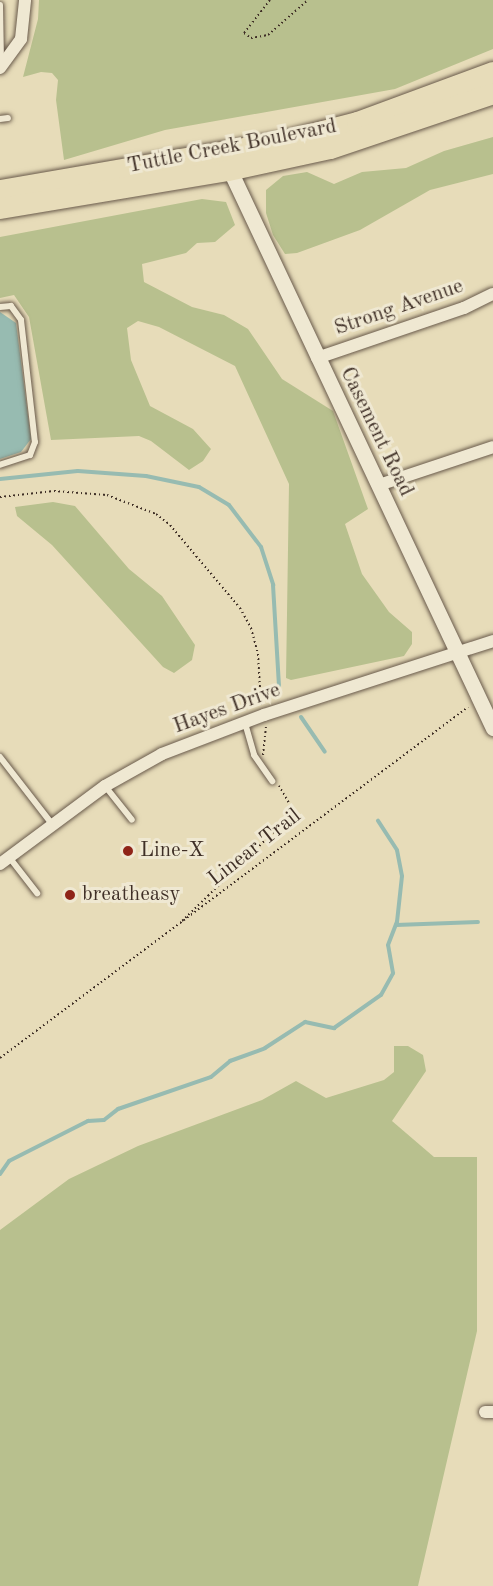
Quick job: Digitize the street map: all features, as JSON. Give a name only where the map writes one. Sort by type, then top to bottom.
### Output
[{"type":"highway","name":"Tuttle Creek Boulevard","points":[[0,208],[226,162],[357,122],[493,72]]},
{"type":"highway","name":"Tuttle Creek Boulevard","points":[[0,190],[330,148],[493,93]]},
{"type":"street","points":[[1,68],[21,39],[25,0]]},
{"type":"street","name":"Casement Road","points":[[226,162],[493,728]]},
{"type":"street","name":"Strong Avenue","points":[[317,358],[464,308],[493,294]]},
{"type":"street","points":[[379,485],[493,447]]},
{"type":"street","name":"Hayes Drive","points":[[4,861],[105,786],[162,754],[264,715],[493,641]]},
{"type":"lane","points":[[0,5],[1,68]]},
{"type":"lane","points":[[0,119],[8,118]]},
{"type":"lane","points":[[0,306],[10,306],[21,320],[35,442],[30,455],[0,465]]},
{"type":"lane","points":[[245,722],[260,764],[272,781]]},
{"type":"lane","points":[[0,757],[52,824]]},
{"type":"lane","points":[[105,786],[132,820]]},
{"type":"lane","points":[[4,861],[37,893]]},
{"type":"path","points":[[270,0],[244,33],[251,38],[268,35],[308,0]]},
{"type":"path","points":[[0,497],[54,491],[107,495],[156,514],[170,525],[240,608],[251,628],[258,654],[264,715],[266,747],[260,764]]},
{"type":"path","name":"Linear Trail","points":[[0,1058],[177,926],[444,721],[470,705]]},
{"type":"path","points":[[177,926],[290,816],[293,810],[285,789],[272,781]]},
{"type":"green space","points":[[39,0],[493,0],[493,49],[395,89],[165,130],[64,160],[56,100],[58,80],[52,73],[41,72],[23,77],[38,19]]},
{"type":"green space","points":[[493,137],[493,174],[430,190],[360,230],[297,253],[285,254],[273,235],[266,213],[266,190],[283,176],[307,172],[334,184],[362,172],[406,168],[444,151]]},
{"type":"green space","points":[[202,199],[226,202],[235,225],[215,242],[197,243],[186,253],[142,264],[144,282],[192,307],[224,315],[248,329],[282,379],[333,411],[368,509],[345,524],[362,574],[389,612],[412,632],[412,644],[404,656],[291,680],[286,678],[289,484],[235,366],[159,327],[138,321],[127,328],[131,360],[150,406],[193,429],[211,449],[203,461],[189,470],[151,441],[139,436],[51,440],[29,317],[14,295],[0,298],[0,237]]},
{"type":"green space","points":[[53,502],[75,506],[129,569],[162,596],[195,645],[192,660],[174,673],[163,667],[52,545],[17,516],[15,507]]},
{"type":"green space","points":[[394,1046],[408,1046],[423,1055],[426,1071],[392,1121],[434,1157],[477,1157],[477,1331],[418,1586],[0,1586],[0,1230],[69,1179],[138,1146],[262,1100],[296,1081],[326,1098],[384,1080],[394,1072]]},
{"type":"water","points":[[0,312],[16,323],[31,439],[21,452],[0,459]]},
{"type":"waterway","points":[[0,479],[78,471],[146,476],[199,487],[229,505],[261,547],[273,585],[279,686]]},
{"type":"waterway","points":[[301,717],[325,752]]},
{"type":"waterway","points":[[0,1174],[9,1161],[88,1121],[104,1120],[118,1109],[211,1077],[230,1061],[265,1048],[305,1022],[334,1028],[381,995],[393,973],[388,945],[397,922],[402,876],[397,850],[378,821]]},
{"type":"waterway","points":[[396,925],[478,922]]},
{"type":"place","name":"Line-X","points":[[128,851]]},
{"type":"place","name":"breatheasy","points":[[70,895]]}]
